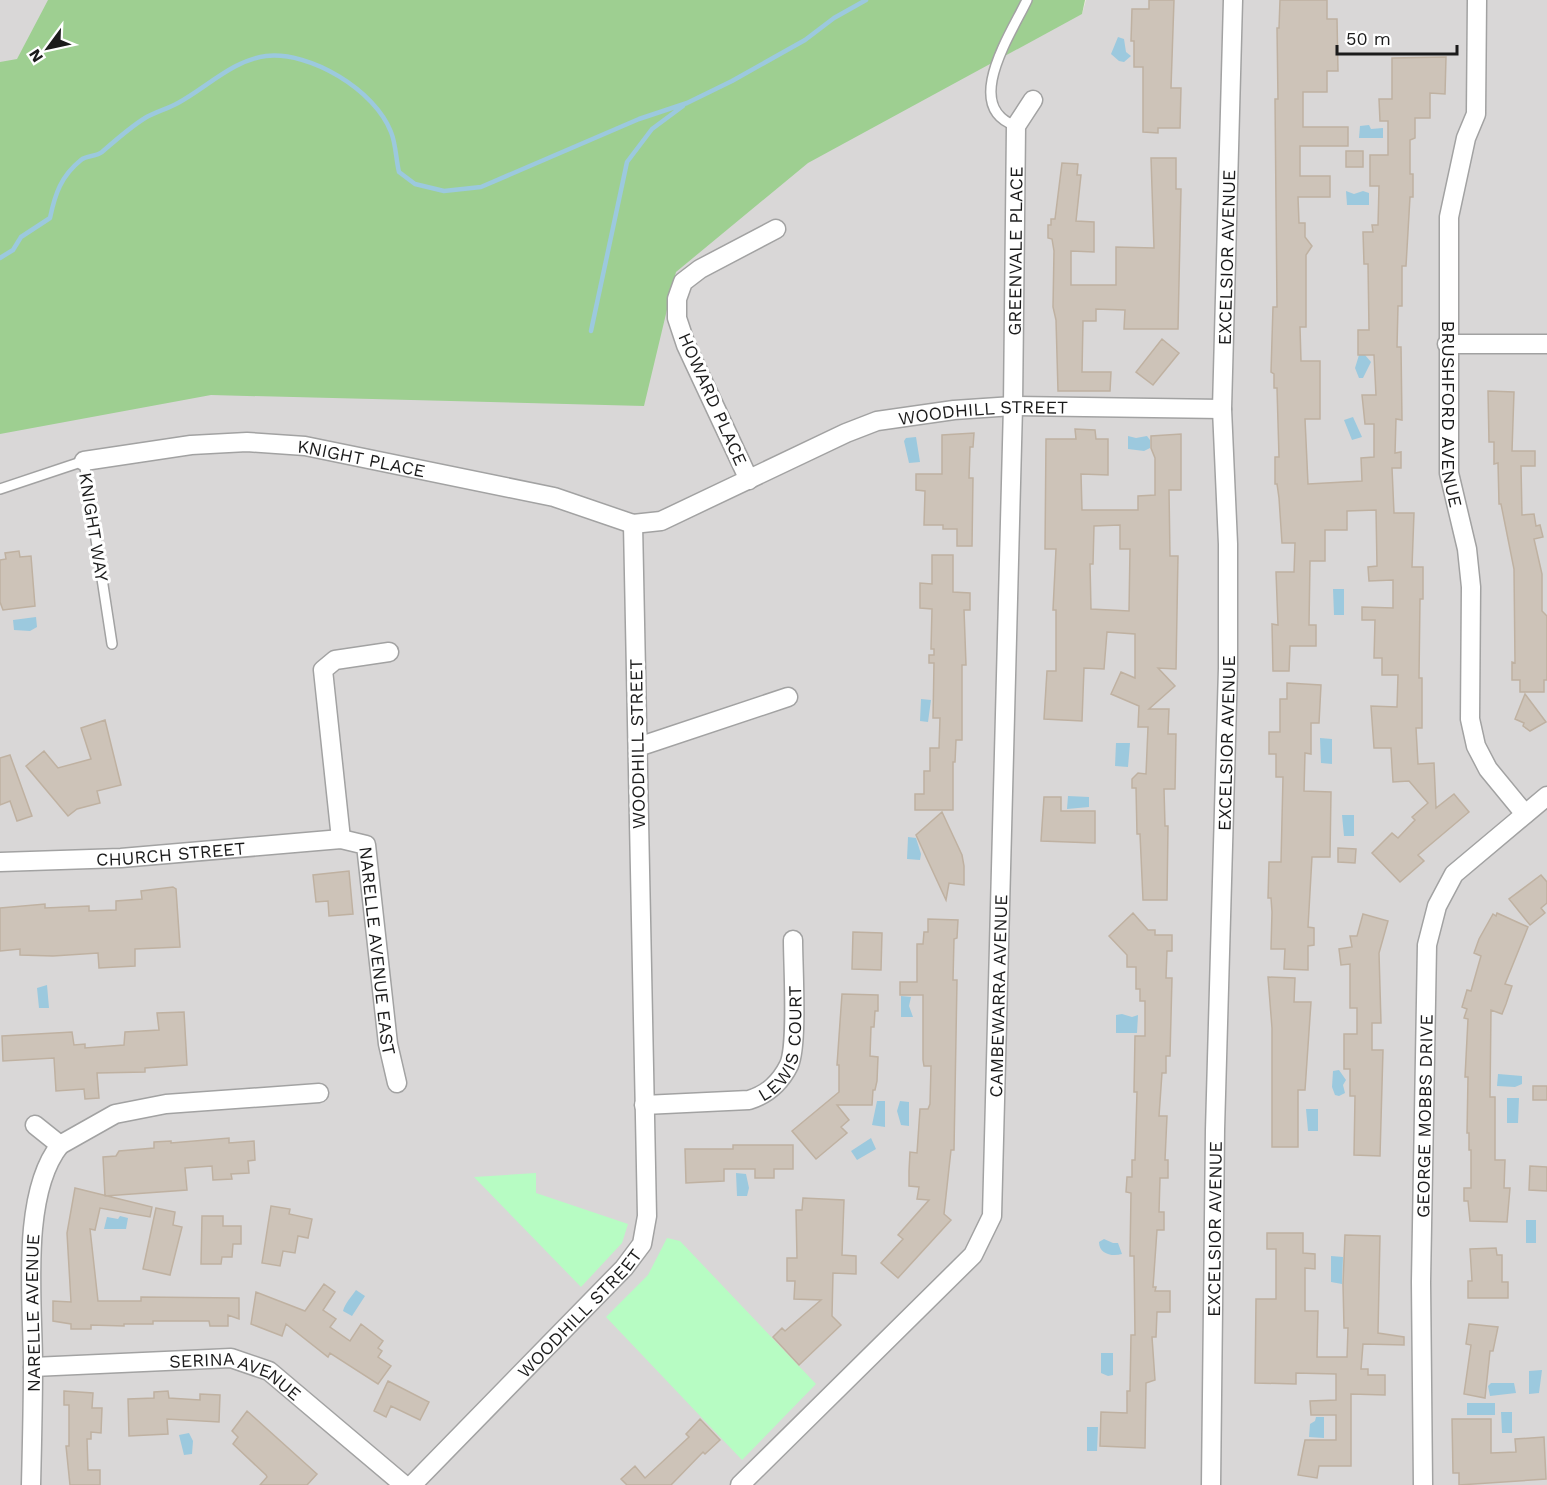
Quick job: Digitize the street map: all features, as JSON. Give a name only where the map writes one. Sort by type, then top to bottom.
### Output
[{"type":"street","name":"EXCELSIOR AVENUE","points":[[1211,1485],[1215,1130],[1228,657],[1228,544],[1222,409],[1233,0]]},
{"type":"street","name":"BRUSHFORD AVENUE","points":[[1477,0],[1476,114],[1466,138],[1449,217],[1449,473],[1467,549],[1471,587],[1470,719],[1476,746],[1488,769],[1525,814]]},
{"type":"street","points":[[1016,126],[1033,100]]},
{"type":"street","name":"GREENVALE PLACE","points":[[1013,406],[1016,126]]},
{"type":"street","name":"HOWARD PLACE","points":[[749,480],[686,345],[677,318],[677,299],[683,282],[700,269],[776,229]]},
{"type":"street","points":[[1448,344],[1547,344]]},
{"type":"street","name":"WOODHILL STREET","points":[[412,1485],[598,1295],[642,1244],[647,1216],[633,524],[661,521],[846,433],[877,421],[954,410],[1013,406],[1222,409]]},
{"type":"street","name":"CAMBEWARRA AVENUE","points":[[740,1485],[973,1255],[992,1216],[1013,406]]},
{"type":"street","name":"KNIGHT PLACE","points":[[84,461],[191,445],[247,442],[305,446],[554,498],[633,524]]},
{"type":"street","points":[[341,839],[323,670],[335,660],[389,652]]},
{"type":"street","points":[[638,747],[788,697]]},
{"type":"street","name":"GEORGE MOBBS DRIVE","points":[[1423,1485],[1421,1282],[1427,945],[1437,906],[1454,874],[1547,796]]},
{"type":"street","name":"CHURCH STREET","points":[[0,862],[121,858],[341,839]]},
{"type":"street","name":"NARELLE AVENUE EAST","points":[[341,839],[360,841],[366,844],[368,850],[388,1044],[397,1083]]},
{"type":"street","name":"LEWIS COURT","points":[[644,1105],[749,1100],[764,1095],[777,1084],[790,1063],[794,1012],[793,940]]},
{"type":"street","points":[[35,1125],[60,1145],[115,1114],[166,1104],[319,1093]]},
{"type":"street","name":"NARELLE AVENUE","points":[[31,1485],[32,1238],[42,1181],[50,1157],[60,1145]]},
{"type":"street","name":"SERINA AVENUE","points":[[33,1367],[231,1358],[269,1371],[404,1485]]},
{"type":"lane","points":[[1016,126],[1001,121],[991,106],[991,75],[1027,0]]},
{"type":"lane","name":"KNIGHT WAY","points":[[0,489],[84,461],[112,644]]},
{"type":"shaded area","points":[[0,0],[57,0],[20,64],[0,68]]},
{"type":"shaded area","points":[[1086,0],[1547,0],[1547,1485],[0,1485],[0,307],[575,231],[1082,14]]},
{"type":"green space","points":[[48,0],[1085,0],[1082,14],[808,163],[676,272],[644,406],[211,395],[0,434],[0,62],[17,59]]},
{"type":"green space","points":[[536,1173],[536,1193],[628,1224],[622,1243],[581,1287],[474,1177]]},
{"type":"green space","points":[[667,1238],[680,1241],[816,1384],[742,1460],[606,1317],[648,1275]]},
{"type":"water","points":[[1118,37],[1124,39],[1126,52],[1131,56],[1124,62],[1111,54]]},
{"type":"water","points":[[1369,125],[1371,129],[1383,128],[1383,138],[1359,138],[1360,126]]},
{"type":"water","points":[[1346,191],[1354,194],[1363,191],[1369,193],[1369,205],[1347,205]]},
{"type":"water","points":[[1359,355],[1365,355],[1371,362],[1363,378],[1359,378],[1355,368]]},
{"type":"water","points":[[1353,417],[1362,437],[1352,440],[1344,420]]},
{"type":"water","points":[[1128,436],[1136,438],[1147,436],[1150,440],[1150,448],[1144,451],[1128,449]]},
{"type":"water","points":[[916,437],[920,462],[909,463],[904,441],[906,438]]},
{"type":"water","points":[[1333,589],[1344,589],[1344,615],[1334,615]]},
{"type":"water","points":[[36,617],[37,627],[30,631],[14,630],[13,620]]},
{"type":"water","points":[[921,699],[931,700],[928,722],[920,721]]},
{"type":"water","points":[[1320,738],[1332,739],[1332,764],[1321,763]]},
{"type":"water","points":[[1116,743],[1130,743],[1128,767],[1115,766]]},
{"type":"water","points":[[1068,796],[1089,797],[1089,807],[1067,809]]},
{"type":"water","points":[[1342,815],[1354,815],[1354,836],[1344,836]]},
{"type":"water","points":[[908,837],[916,838],[921,854],[920,860],[907,859]]},
{"type":"water","points":[[47,985],[49,1008],[39,1008],[37,988]]},
{"type":"water","points":[[901,996],[911,997],[909,1006],[913,1017],[901,1017]]},
{"type":"water","points":[[1116,1015],[1132,1017],[1138,1015],[1137,1033],[1116,1033]]},
{"type":"water","points":[[1339,1070],[1346,1080],[1343,1085],[1345,1093],[1339,1096],[1335,1095],[1332,1087],[1333,1071]]},
{"type":"water","points":[[1498,1074],[1522,1076],[1522,1084],[1515,1087],[1497,1086]]},
{"type":"water","points":[[1507,1098],[1519,1098],[1518,1123],[1507,1123]]},
{"type":"water","points":[[877,1101],[885,1101],[885,1127],[872,1125]]},
{"type":"water","points":[[900,1101],[909,1102],[909,1126],[901,1125],[897,1111]]},
{"type":"water","points":[[1306,1109],[1318,1109],[1318,1131],[1308,1131]]},
{"type":"water","points":[[871,1138],[876,1149],[857,1160],[851,1151]]},
{"type":"water","points":[[736,1173],[746,1174],[749,1188],[747,1196],[737,1196]]},
{"type":"water","points":[[120,1216],[128,1218],[126,1229],[104,1229],[107,1217],[118,1219]]},
{"type":"water","points":[[1526,1220],[1536,1220],[1536,1243],[1526,1243]]},
{"type":"water","points":[[1104,1239],[1118,1243],[1122,1254],[1110,1255],[1104,1252],[1099,1242]]},
{"type":"water","points":[[1331,1256],[1343,1257],[1342,1284],[1331,1282]]},
{"type":"water","points":[[356,1290],[365,1296],[352,1316],[343,1311]]},
{"type":"water","points":[[1101,1353],[1113,1353],[1113,1375],[1108,1376],[1101,1373]]},
{"type":"water","points":[[1542,1370],[1539,1393],[1529,1394],[1529,1371]]},
{"type":"water","points":[[1491,1383],[1514,1383],[1516,1393],[1490,1396],[1488,1386]]},
{"type":"water","points":[[1467,1403],[1495,1403],[1495,1415],[1467,1415]]},
{"type":"water","points":[[1501,1412],[1512,1412],[1512,1433],[1502,1433]]},
{"type":"water","points":[[1316,1417],[1324,1417],[1324,1438],[1309,1437],[1310,1424],[1315,1421]]},
{"type":"water","points":[[1087,1427],[1098,1427],[1097,1451],[1087,1451]]},
{"type":"water","points":[[189,1433],[193,1441],[192,1454],[184,1455],[179,1435]]},
{"type":"building","points":[[1149,0],[1174,0],[1171,88],[1181,88],[1180,128],[1158,128],[1158,133],[1143,132],[1143,67],[1134,67],[1134,41],[1131,41],[1132,9],[1149,9]]},
{"type":"building","points":[[1280,0],[1327,0],[1327,19],[1337,19],[1338,71],[1327,71],[1327,92],[1303,92],[1303,127],[1348,127],[1348,146],[1300,146],[1300,176],[1330,176],[1330,197],[1298,197],[1299,223],[1305,223],[1305,237],[1312,246],[1306,255],[1306,327],[1300,327],[1301,361],[1320,361],[1320,419],[1305,419],[1308,484],[1362,481],[1361,458],[1374,457],[1374,424],[1365,424],[1362,395],[1376,395],[1374,355],[1358,355],[1358,330],[1369,330],[1368,264],[1364,264],[1363,232],[1373,232],[1372,225],[1378,225],[1379,186],[1370,186],[1370,155],[1388,155],[1388,121],[1380,121],[1379,99],[1392,99],[1392,58],[1446,57],[1445,94],[1430,93],[1430,118],[1415,118],[1415,138],[1410,140],[1413,197],[1410,197],[1406,266],[1402,266],[1402,306],[1398,306],[1397,347],[1401,347],[1402,420],[1396,419],[1395,453],[1401,452],[1401,468],[1392,468],[1394,513],[1414,513],[1412,567],[1423,567],[1423,599],[1420,599],[1419,678],[1422,678],[1422,728],[1416,728],[1418,764],[1434,763],[1436,808],[1454,794],[1469,812],[1418,855],[1424,861],[1400,882],[1372,853],[1392,833],[1398,838],[1415,820],[1412,817],[1428,803],[1409,781],[1393,782],[1391,748],[1374,748],[1371,706],[1397,707],[1398,675],[1382,675],[1382,658],[1374,658],[1375,620],[1362,620],[1362,607],[1393,608],[1393,580],[1369,581],[1368,567],[1377,566],[1376,510],[1347,511],[1347,530],[1325,530],[1325,561],[1310,561],[1309,625],[1316,625],[1316,646],[1290,646],[1289,671],[1273,671],[1272,624],[1278,625],[1276,572],[1294,572],[1295,543],[1282,543],[1279,498],[1277,484],[1275,484],[1275,457],[1279,457],[1277,388],[1274,388],[1274,374],[1271,372],[1273,307],[1277,307],[1275,99],[1278,99],[1277,28],[1279,28]]},
{"type":"building","points":[[1346,151],[1363,151],[1363,167],[1346,167]]},
{"type":"building","points":[[1151,158],[1176,158],[1176,189],[1181,189],[1178,329],[1124,329],[1125,310],[1096,309],[1096,321],[1083,321],[1082,372],[1111,372],[1110,391],[1058,391],[1056,320],[1053,307],[1054,251],[1052,239],[1048,238],[1048,225],[1051,225],[1051,219],[1055,219],[1062,163],[1078,164],[1077,175],[1081,175],[1076,221],[1094,222],[1094,252],[1071,251],[1071,285],[1116,285],[1116,247],[1154,248]]},
{"type":"building","points":[[1162,339],[1179,353],[1153,385],[1136,372]]},
{"type":"building","points":[[1488,391],[1514,392],[1512,451],[1535,451],[1535,466],[1521,466],[1522,515],[1534,514],[1536,526],[1540,525],[1543,537],[1534,539],[1542,574],[1542,611],[1547,616],[1547,680],[1544,680],[1544,692],[1520,692],[1520,680],[1512,680],[1512,662],[1515,663],[1514,569],[1501,504],[1499,504],[1498,463],[1494,464],[1494,442],[1489,442]]},
{"type":"building","points":[[1075,429],[1095,430],[1096,439],[1108,439],[1108,475],[1081,474],[1082,510],[1138,510],[1138,496],[1155,495],[1155,458],[1151,448],[1151,436],[1181,434],[1181,490],[1169,490],[1170,556],[1178,556],[1176,669],[1158,668],[1175,686],[1149,709],[1169,709],[1168,734],[1176,734],[1175,789],[1164,789],[1165,826],[1168,826],[1167,900],[1143,900],[1140,834],[1137,834],[1136,788],[1132,788],[1132,779],[1138,773],[1146,774],[1148,727],[1138,727],[1139,706],[1111,694],[1121,672],[1135,678],[1135,634],[1107,632],[1104,669],[1084,668],[1082,721],[1044,719],[1047,671],[1056,671],[1056,610],[1053,610],[1056,549],[1045,549],[1046,439],[1076,439]],"holes":[[[1120,525],[1120,549],[1130,549],[1129,611],[1091,609],[1090,564],[1093,564],[1094,526]]]},
{"type":"building","points":[[974,433],[973,447],[970,447],[969,478],[973,478],[972,546],[957,546],[957,529],[943,529],[943,525],[924,525],[925,491],[916,490],[916,474],[942,474],[942,435]]},
{"type":"building","points":[[19,551],[20,557],[31,556],[35,606],[3,610],[0,602],[0,560],[6,559],[5,553]]},
{"type":"building","points":[[932,555],[953,555],[953,592],[970,593],[970,610],[964,610],[966,665],[962,665],[962,740],[956,740],[955,762],[953,762],[953,810],[915,810],[915,794],[924,794],[924,771],[930,771],[930,748],[939,748],[940,718],[933,718],[934,663],[929,663],[929,655],[934,655],[934,649],[931,649],[932,609],[920,608],[920,583],[932,584]]},
{"type":"building","points":[[1287,683],[1321,685],[1319,723],[1311,723],[1311,754],[1305,753],[1304,791],[1331,792],[1330,857],[1312,857],[1308,927],[1314,928],[1314,945],[1308,946],[1308,970],[1284,969],[1285,949],[1271,949],[1272,912],[1271,898],[1268,898],[1269,862],[1281,862],[1283,777],[1276,777],[1276,754],[1269,754],[1269,732],[1280,732],[1280,699],[1287,699]]},
{"type":"building","points":[[1525,694],[1546,722],[1530,731],[1523,726],[1524,723],[1515,719]]},
{"type":"building","points":[[105,720],[121,785],[97,791],[100,803],[77,809],[68,816],[26,766],[44,751],[58,768],[91,759],[81,728]]},
{"type":"building","points":[[10,755],[32,816],[17,821],[10,801],[0,805],[0,758]]},
{"type":"building","points":[[1044,797],[1061,797],[1061,811],[1095,811],[1095,843],[1041,841]]},
{"type":"building","points":[[942,812],[962,855],[964,866],[964,885],[949,883],[946,900],[916,835]]},
{"type":"building","points":[[1338,848],[1356,849],[1355,863],[1338,862]]},
{"type":"building","points":[[349,871],[353,914],[329,916],[328,901],[316,902],[313,875]]},
{"type":"building","points":[[1541,875],[1547,882],[1547,903],[1541,908],[1545,913],[1530,925],[1509,899]]},
{"type":"building","points":[[173,887],[176,889],[180,947],[135,949],[135,966],[99,968],[98,953],[53,956],[20,955],[20,949],[0,951],[0,908],[45,904],[45,908],[89,906],[89,911],[116,910],[116,901],[142,899],[141,891]]},
{"type":"building","points":[[1133,913],[1148,930],[1155,930],[1155,935],[1172,935],[1172,951],[1167,951],[1166,978],[1172,978],[1170,1056],[1166,1056],[1166,1073],[1162,1073],[1159,1116],[1167,1116],[1165,1160],[1168,1160],[1168,1178],[1160,1178],[1159,1212],[1164,1212],[1164,1230],[1157,1230],[1153,1287],[1156,1287],[1155,1291],[1170,1291],[1170,1312],[1157,1312],[1156,1337],[1152,1337],[1155,1380],[1146,1383],[1145,1448],[1100,1446],[1101,1412],[1127,1413],[1127,1391],[1130,1391],[1131,1335],[1135,1335],[1134,1256],[1130,1256],[1131,1193],[1126,1192],[1127,1177],[1132,1177],[1132,1160],[1135,1160],[1137,1092],[1134,1092],[1135,1036],[1145,1036],[1145,1001],[1140,1001],[1140,989],[1136,989],[1136,967],[1127,967],[1127,955],[1109,936]]},
{"type":"building","points":[[1497,913],[1528,927],[1505,984],[1512,986],[1502,1014],[1491,1010],[1490,1097],[1495,1097],[1495,1160],[1505,1160],[1504,1188],[1510,1188],[1507,1222],[1470,1221],[1468,1201],[1464,1201],[1464,1188],[1471,1188],[1471,1150],[1469,1150],[1469,1133],[1467,1133],[1468,1077],[1465,1077],[1468,1019],[1464,1018],[1467,1009],[1462,1007],[1467,990],[1471,991],[1481,956],[1474,953],[1479,939],[1493,914],[1496,916]]},
{"type":"building","points":[[1363,914],[1388,921],[1379,953],[1381,1023],[1372,1023],[1372,1050],[1383,1050],[1380,1156],[1354,1155],[1355,1096],[1350,1096],[1350,1069],[1344,1069],[1344,1034],[1357,1034],[1357,1008],[1350,1008],[1350,964],[1341,965],[1339,949],[1352,947],[1350,936],[1357,936]]},
{"type":"building","points":[[928,919],[958,920],[957,938],[954,939],[953,980],[957,980],[954,1150],[951,1150],[944,1214],[951,1220],[898,1278],[881,1263],[903,1239],[898,1235],[929,1200],[917,1199],[919,1187],[909,1186],[910,1152],[917,1153],[920,1109],[928,1109],[930,1104],[931,1066],[924,1066],[923,1060],[923,995],[900,995],[900,982],[917,982],[917,944],[923,944],[924,932],[928,932]]},
{"type":"building","points":[[853,932],[882,933],[881,970],[852,969]]},
{"type":"building","points":[[1268,977],[1295,978],[1294,1002],[1311,1002],[1305,1090],[1298,1090],[1298,1147],[1272,1147],[1272,1028]]},
{"type":"building","points":[[842,994],[878,995],[878,1011],[875,1011],[874,1027],[871,1027],[870,1056],[878,1057],[877,1081],[875,1090],[873,1090],[872,1105],[837,1105],[849,1120],[841,1127],[847,1133],[816,1159],[792,1131],[839,1092],[839,1065],[837,1065]]},
{"type":"building","points":[[184,1012],[187,1065],[145,1068],[145,1072],[97,1073],[99,1098],[85,1099],[84,1089],[56,1091],[54,1058],[3,1061],[2,1036],[72,1032],[74,1045],[85,1044],[85,1048],[124,1045],[125,1032],[159,1030],[157,1013]]},
{"type":"building","points":[[1533,1086],[1547,1086],[1547,1100],[1533,1100]]},
{"type":"building","points":[[229,1138],[229,1143],[254,1141],[255,1160],[248,1161],[249,1173],[231,1174],[232,1179],[213,1180],[212,1166],[185,1168],[187,1190],[105,1196],[103,1157],[116,1156],[119,1151],[154,1148],[154,1142],[171,1141],[171,1143]]},
{"type":"building","points":[[733,1145],[793,1145],[793,1169],[774,1169],[774,1178],[755,1178],[755,1169],[724,1169],[724,1181],[686,1183],[685,1149],[733,1149]]},
{"type":"building","points":[[1530,1166],[1547,1167],[1547,1191],[1529,1190]]},
{"type":"building","points":[[75,1188],[152,1207],[150,1217],[100,1208],[95,1230],[90,1229],[98,1301],[141,1301],[141,1297],[239,1298],[239,1319],[228,1315],[228,1326],[210,1326],[209,1321],[153,1321],[153,1324],[124,1324],[124,1326],[91,1325],[91,1329],[71,1329],[71,1324],[53,1321],[53,1301],[71,1302],[67,1233]]},
{"type":"building","points":[[803,1198],[844,1200],[842,1255],[856,1256],[856,1274],[833,1273],[832,1316],[841,1325],[799,1365],[773,1337],[782,1328],[785,1331],[821,1300],[794,1299],[795,1281],[787,1281],[787,1258],[797,1258],[796,1210],[802,1210]]},
{"type":"building","points":[[271,1206],[290,1209],[289,1214],[312,1219],[308,1238],[298,1236],[295,1253],[283,1251],[280,1266],[262,1263]]},
{"type":"building","points":[[156,1208],[175,1212],[173,1225],[182,1227],[170,1275],[143,1269]]},
{"type":"building","points":[[202,1216],[223,1216],[223,1226],[241,1226],[241,1244],[233,1244],[232,1257],[222,1257],[221,1264],[201,1264]]},
{"type":"building","points":[[1267,1233],[1303,1233],[1303,1253],[1315,1254],[1315,1269],[1305,1268],[1305,1311],[1318,1311],[1317,1357],[1347,1357],[1348,1328],[1344,1328],[1343,1284],[1345,1235],[1380,1236],[1378,1333],[1404,1337],[1404,1345],[1363,1344],[1361,1369],[1368,1369],[1368,1375],[1385,1375],[1385,1395],[1351,1394],[1351,1466],[1319,1466],[1317,1478],[1298,1475],[1305,1440],[1336,1440],[1336,1415],[1311,1415],[1310,1401],[1336,1400],[1336,1374],[1296,1373],[1296,1384],[1255,1383],[1256,1299],[1276,1299],[1276,1249],[1267,1249]]},
{"type":"building","points":[[1496,1248],[1497,1255],[1502,1255],[1502,1282],[1508,1282],[1508,1298],[1468,1298],[1468,1281],[1472,1281],[1470,1249]]},
{"type":"building","points":[[324,1284],[335,1292],[323,1310],[336,1319],[330,1327],[350,1341],[361,1324],[383,1341],[378,1348],[382,1351],[378,1357],[391,1366],[378,1384],[330,1353],[328,1357],[286,1324],[282,1336],[251,1324],[256,1292],[305,1311]]},
{"type":"building","points":[[1469,1324],[1498,1327],[1493,1351],[1490,1351],[1485,1398],[1464,1394],[1471,1345],[1466,1344]]},
{"type":"building","points":[[388,1381],[429,1402],[420,1420],[391,1406],[386,1417],[374,1411]]},
{"type":"building","points":[[64,1391],[93,1393],[92,1408],[102,1408],[101,1433],[91,1432],[91,1439],[87,1439],[88,1470],[100,1470],[100,1485],[70,1485],[66,1446],[69,1446],[69,1405],[64,1405]]},
{"type":"building","points":[[168,1391],[169,1398],[200,1400],[200,1394],[220,1395],[219,1422],[167,1419],[168,1434],[129,1436],[128,1399],[154,1398],[154,1392]]},
{"type":"building","points":[[247,1411],[317,1474],[307,1485],[260,1485],[267,1477],[266,1475],[233,1444],[238,1437],[232,1431]]},
{"type":"building","points":[[700,1419],[720,1440],[705,1454],[703,1452],[671,1485],[627,1485],[621,1479],[635,1466],[645,1478],[689,1437],[686,1434]]},
{"type":"building","points":[[1452,1419],[1491,1419],[1491,1453],[1516,1452],[1515,1439],[1544,1437],[1546,1479],[1459,1485],[1459,1473],[1453,1473]]},
{"type":"waterway","points":[[0,258],[13,250],[21,237],[50,218],[60,186],[68,172],[81,160],[100,154],[145,118],[178,103],[231,69],[254,59],[283,56],[302,60],[339,76],[356,88],[383,116],[394,142],[399,172],[415,184],[444,191],[481,187],[639,119],[687,103],[805,40],[834,18],[866,0]]},
{"type":"waterway","points":[[591,331],[627,162],[652,129],[683,106]]}]
